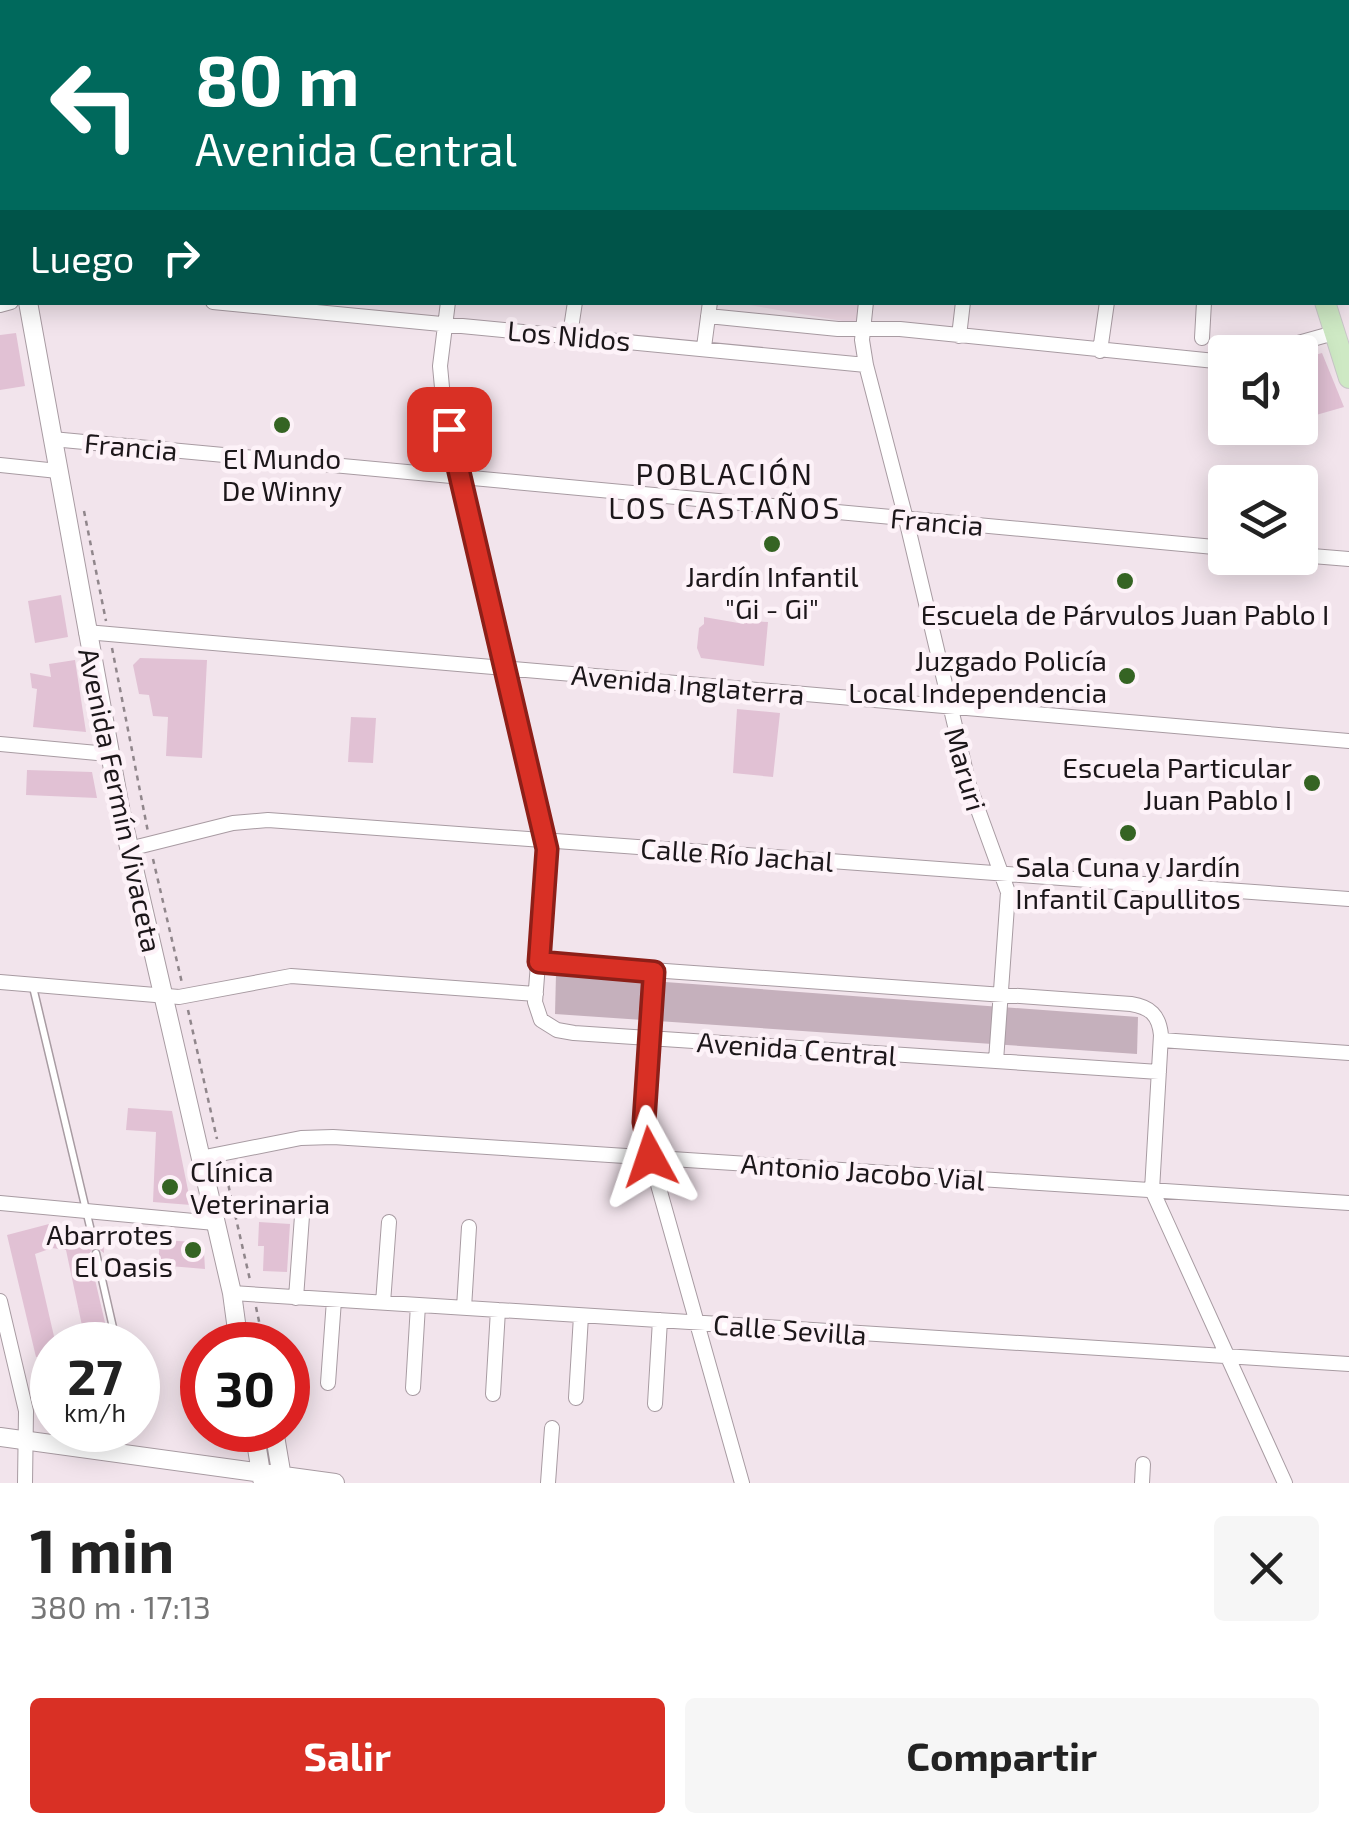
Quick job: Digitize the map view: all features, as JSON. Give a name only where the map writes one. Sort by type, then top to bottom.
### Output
[{"type":"main road","name":"Avenida Fermín Vivaceta","points":[[29,305],[108,754],[236,1322]]},
{"type":"main road","points":[[1331,305],[1349,378]]},
{"type":"main road","name":"Avenida Fermín Vivaceta","points":[[232,1294],[243,1322]]},
{"type":"main road","points":[[0,1438],[262,1477],[335,1483]]},
{"type":"main road","points":[[258,1452],[262,1477]]},
{"type":"main road","points":[[278,1452],[282,1479]]},
{"type":"street","name":"Los Nidos","points":[[265,305],[332,308],[866,365]]},
{"type":"street","points":[[0,982],[164,998],[291,976],[536,994],[547,858],[545,839],[440,379],[448,305]]},
{"type":"street","points":[[570,335],[575,305]]},
{"type":"street","name":"Maruri","points":[[866,305],[862,328],[866,365],[906,518],[948,706],[974,801],[1009,897],[996,1061]]},
{"type":"street","points":[[959,336],[964,305]]},
{"type":"street","points":[[1100,351],[1108,305]]},
{"type":"street","points":[[1202,338],[1204,305]]},
{"type":"street","points":[[704,347],[709,309],[830,328],[959,336],[1208,361]]},
{"type":"street","name":"Francia","points":[[52,439],[1208,546]]},
{"type":"street","points":[[0,464],[58,471]]},
{"type":"street","points":[[1318,556],[1349,559]]},
{"type":"street","name":"Avenida Inglaterra","points":[[86,632],[1349,742]]},
{"type":"street","points":[[0,744],[108,754]]},
{"type":"street","name":"Calle Río Jachal","points":[[129,849],[255,820],[1349,899]]},
{"type":"street","points":[[539,962],[1144,1006],[1154,1013],[1161,1040],[1152,1190],[1285,1483]]},
{"type":"street","points":[[654,972],[644,1122],[650,1157],[742,1483]]},
{"type":"street","name":"Avenida Central","points":[[536,994],[538,1016],[557,1030],[1158,1072]]},
{"type":"street","points":[[1161,1040],[1349,1053]]},
{"type":"street","name":"Antonio Jacobo Vial","points":[[200,1158],[323,1136],[1349,1203]]},
{"type":"street","points":[[0,1202],[215,1223]]},
{"type":"street","points":[[296,1298],[302,1216]]},
{"type":"street","points":[[383,1303],[389,1222]]},
{"type":"street","points":[[464,1308],[469,1227]]},
{"type":"street","name":"Calle Sevilla","points":[[232,1294],[1349,1364]]},
{"type":"street","points":[[328,1382],[334,1300]]},
{"type":"street","points":[[0,1301],[26,1411],[26,1483]]},
{"type":"street","points":[[413,1388],[418,1305]]},
{"type":"street","points":[[493,1394],[498,1310]]},
{"type":"street","points":[[576,1398],[582,1316]]},
{"type":"street","points":[[655,1404],[660,1320]]},
{"type":"street","points":[[548,1483],[552,1428]]},
{"type":"street","points":[[1142,1483],[1143,1464]]},
{"type":"lane","points":[[33,986],[90,1231]]},
{"type":"lane","points":[[96,1254],[112,1322]]},
{"type":"path","points":[[81,498],[150,844],[259,1322]]},
{"type":"shaded area","points":[[749,305],[863,305],[860,324]]},
{"type":"shaded area","points":[[556,974],[1138,1017],[1137,1054],[555,1014]]},
{"type":"building","points":[[16,333],[25,386],[0,390],[0,335]]},
{"type":"building","points":[[1322,353],[1344,407],[1318,414],[1318,354]]},
{"type":"building","points":[[61,595],[68,637],[35,643],[28,601]]},
{"type":"building","points":[[704,617],[744,624],[768,622],[764,666],[701,658],[697,648]]},
{"type":"building","points":[[140,658],[207,660],[202,758],[166,756],[168,717],[153,716],[149,695],[139,694],[133,665]]},
{"type":"building","points":[[75,660],[86,732],[33,727],[37,689],[32,688],[30,673],[51,677],[49,664]]},
{"type":"building","points":[[737,709],[780,713],[773,777],[733,773]]},
{"type":"building","points":[[351,717],[376,718],[373,763],[348,762]]},
{"type":"building","points":[[27,770],[92,772],[97,798],[26,795]]},
{"type":"building","points":[[128,1108],[172,1111],[191,1205],[153,1202],[156,1132],[126,1130]]},
{"type":"building","points":[[259,1222],[290,1224],[287,1272],[263,1271],[264,1246],[258,1246]]},
{"type":"building","points":[[49,1224],[84,1230],[90,1238],[103,1233],[104,1253],[95,1246],[89,1254],[105,1322],[81,1322],[66,1250],[52,1248],[35,1254],[51,1322],[30,1322],[30,1332],[7,1235]]},
{"type":"building","points":[[160,1240],[196,1242],[204,1252],[205,1269],[158,1265]]},
{"type":"place","name":"El Mundo De Winny","points":[[282,425]]},
{"type":"place","name":"Jardín Infantil \"Gi - Gi\"","points":[[772,544]]},
{"type":"place","name":"Escuela de Párvulos Juan Pablo I","points":[[1125,581]]},
{"type":"place","name":"Juzgado Policía Local Independencia","points":[[1127,676]]},
{"type":"place","name":"Escuela Particular Juan Pablo I","points":[[1312,783]]},
{"type":"place","name":"Sala Cuna y Jardín Infantil Capullitos","points":[[1128,833]]},
{"type":"place","name":"Clínica Veterinaria","points":[[170,1187]]},
{"type":"place","name":"Abarrotes El Oasis","points":[[193,1250]]},
{"type":"district","name":"POBLACIÓN LOS CASTAÑOS","points":[[725,490]]},
{"type":"route","points":[[449,429],[547,849],[539,962],[654,972],[644,1122],[650,1157]]}]
